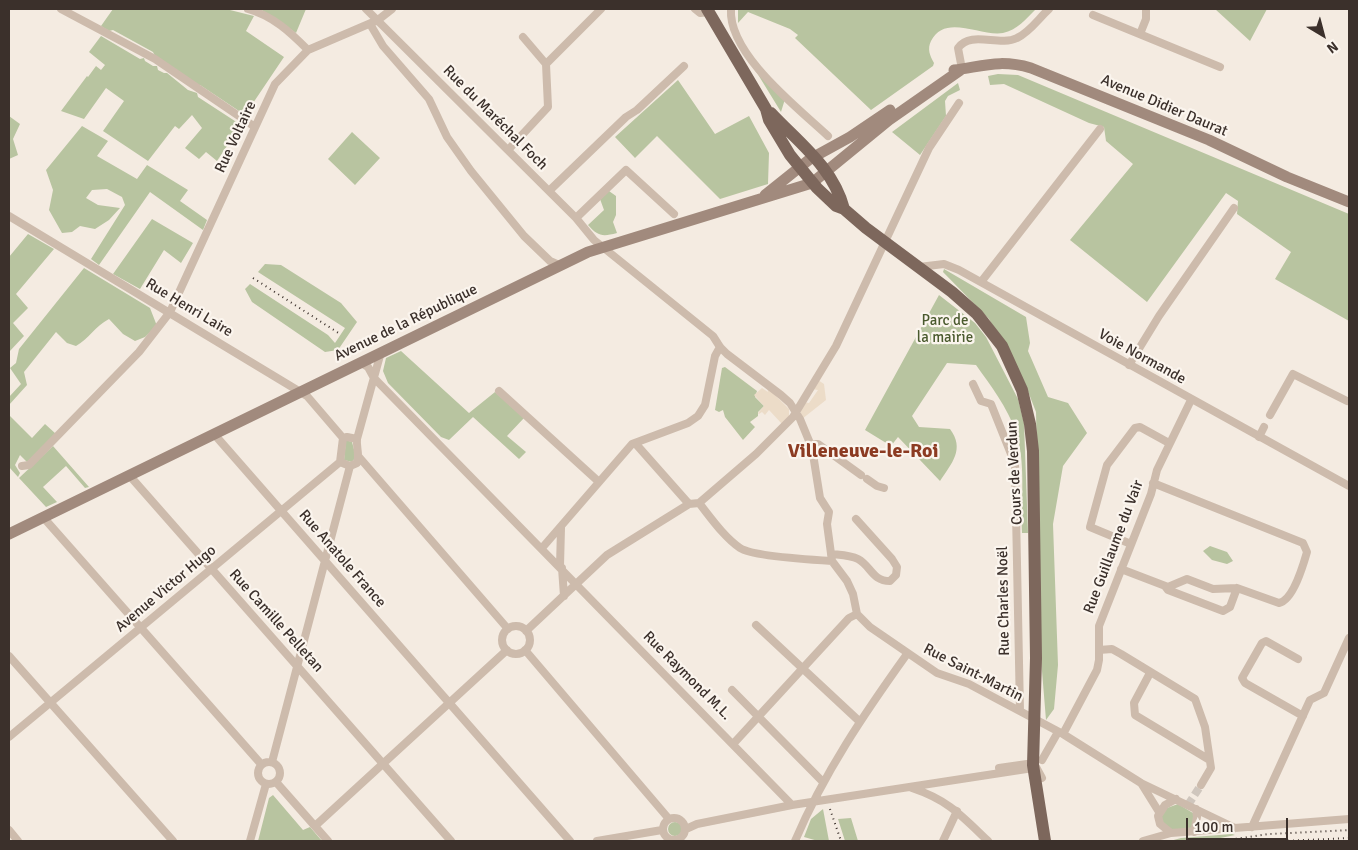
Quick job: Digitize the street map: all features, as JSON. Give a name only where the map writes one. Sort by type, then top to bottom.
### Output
[{"type":"main road","points":[[708,10],[766,109],[816,156],[827,171],[844,209]]},
{"type":"main road","name":"Avenue Didier Daurat","points":[[761,197],[816,156],[850,137],[949,71],[994,62],[1012,62],[1209,140],[1286,177],[1349,202]]},
{"type":"main road","name":"Avenue Didier Daurat","points":[[827,171],[889,120],[962,69]]},
{"type":"main road","name":"Cours de Verdun","points":[[766,109],[769,120],[812,183],[836,206],[844,209],[952,292],[977,314],[1002,346],[1022,390],[1030,424],[1033,451],[1038,721],[1035,766],[1045,841]]},
{"type":"main road","name":"Avenue de la République","points":[[9,534],[559,265],[605,247],[761,197],[771,196],[812,183],[827,171]]},
{"type":"street","points":[[62,9],[155,59],[255,128]]},
{"type":"street","points":[[248,9],[282,24],[308,50]]},
{"type":"street","name":"Rue du Maréchal Foch","points":[[366,9],[576,218],[594,240],[713,336],[720,347],[774,389],[795,410]]},
{"type":"street","name":"Rue Voltaire","points":[[22,466],[29,465],[133,359],[170,312],[276,84],[308,50],[370,24],[392,9]]},
{"type":"street","points":[[695,9],[700,13],[708,10]]},
{"type":"street","points":[[731,9],[732,25],[737,37],[754,63],[828,136]]},
{"type":"street","points":[[962,69],[958,48],[962,43],[970,39],[999,41],[1019,38],[1049,9]]},
{"type":"street","points":[[1140,34],[1146,19],[1146,9]]},
{"type":"street","points":[[546,64],[597,10]]},
{"type":"street","points":[[1093,15],[1220,67]]},
{"type":"street","points":[[370,24],[383,46],[406,69],[429,99],[448,138],[471,171],[524,236],[550,261],[559,265]]},
{"type":"street","points":[[508,150],[548,107],[546,64],[523,37]]},
{"type":"street","points":[[549,192],[626,117],[637,110],[684,66]]},
{"type":"street","points":[[526,630],[608,555],[689,504],[699,503],[756,454],[793,416],[836,346],[929,148],[960,103]]},
{"type":"street","points":[[980,282],[1100,129]]},
{"type":"street","points":[[576,218],[626,170],[674,214]]},
{"type":"street","points":[[1129,365],[1159,316],[1234,208]]},
{"type":"street","name":"Rue Henri Laire","points":[[9,216],[309,398],[343,438]]},
{"type":"street","name":"Voie Normande","points":[[919,267],[944,264],[980,282],[1349,486]]},
{"type":"street","points":[[542,548],[635,443],[688,423],[698,416],[705,405],[714,356],[720,347]]},
{"type":"street","points":[[381,352],[357,439],[356,445],[359,457],[508,629]]},
{"type":"street","name":"Rue Raymond M.L.","points":[[360,362],[371,371],[374,378],[734,743],[792,805]]},
{"type":"street","points":[[1270,415],[1293,374],[1347,401]]},
{"type":"street","name":"Rue Charles Noël","points":[[973,384],[981,400],[991,404],[1016,464],[1020,711]]},
{"type":"street","points":[[499,391],[599,482]]},
{"type":"street","name":"Rue Guillaume du Vair","points":[[1035,766],[1060,733],[1097,670],[1099,626],[1169,443],[1191,400]]},
{"type":"street","points":[[734,743],[849,618],[857,614],[853,594],[831,557],[827,524],[829,512],[820,498],[811,444],[795,410]]},
{"type":"street","points":[[1130,544],[1090,527],[1107,465],[1134,428],[1140,426],[1169,443]]},
{"type":"street","points":[[1259,437],[1264,427]]},
{"type":"street","name":"Rue Anatole France","points":[[214,434],[570,841]]},
{"type":"street","points":[[357,439],[343,438],[340,462],[350,466],[357,463],[359,457]]},
{"type":"street","points":[[635,443],[689,504]]},
{"type":"street","points":[[811,444],[818,444],[842,463],[877,486],[884,488]]},
{"type":"street","name":"Avenue Victor Hugo","points":[[9,737],[340,462]]},
{"type":"street","points":[[272,762],[350,466]]},
{"type":"street","name":"Rue Camille Pelletan","points":[[129,475],[451,841]]},
{"type":"street","points":[[1121,569],[1168,587],[1187,579],[1213,589],[1237,588],[1275,603],[1282,602],[1290,596],[1302,567],[1307,552],[1306,546],[1153,483]]},
{"type":"street","points":[[699,503],[717,526],[742,550],[804,560],[831,557],[856,558],[874,576],[883,581],[890,581],[896,575],[897,567],[856,519]]},
{"type":"street","points":[[43,517],[261,764]]},
{"type":"street","points":[[561,528],[561,567],[564,596]]},
{"type":"street","points":[[1165,586],[1168,590],[1222,611],[1230,607],[1237,588]]},
{"type":"street","name":"Rue Saint-Martin","points":[[857,614],[870,627],[937,673],[968,684],[1020,711],[1060,733],[1141,783],[1176,799]]},
{"type":"street","points":[[756,625],[859,720]]},
{"type":"street","points":[[516,626],[526,630],[530,639],[525,650],[514,653],[507,650],[503,639],[508,629],[516,626]]},
{"type":"street","points":[[1252,827],[1310,700],[1324,693],[1349,638]]},
{"type":"street","points":[[1298,659],[1266,642],[1262,643],[1242,678],[1245,683],[1303,716]]},
{"type":"street","points":[[1099,650],[1112,649],[1195,699],[1205,727],[1208,759],[1212,768],[1201,785]]},
{"type":"street","points":[[316,826],[507,650]]},
{"type":"street","points":[[525,650],[663,808],[669,819]]},
{"type":"street","points":[[795,841],[823,782],[859,720],[907,654]]},
{"type":"street","points":[[9,656],[173,841]]},
{"type":"street","points":[[1150,673],[1134,703],[1135,715],[1208,759]]},
{"type":"street","points":[[732,690],[823,782]]},
{"type":"street","points":[[261,764],[272,762],[278,765],[280,771],[276,782]]},
{"type":"street","points":[[261,764],[258,776],[266,784]]},
{"type":"street","points":[[662,830],[665,840],[677,840],[685,832],[698,824],[792,805],[1035,766]]},
{"type":"street","points":[[934,795],[938,781]]},
{"type":"street","points":[[266,784],[276,782]]},
{"type":"street","points":[[276,782],[328,841]]},
{"type":"street","name":"Rue Saint-Martin","points":[[1141,783],[1158,812]]},
{"type":"street","points":[[250,841],[266,784]]},
{"type":"street","points":[[910,787],[934,795],[957,811],[988,841]]},
{"type":"street","points":[[1171,833],[1160,824],[1158,812],[1165,805],[1176,799],[1234,828]]},
{"type":"street","points":[[1194,832],[1198,817],[1196,809]]},
{"type":"street","points":[[943,841],[957,811]]},
{"type":"street","points":[[669,819],[679,818],[684,823],[685,832],[690,841]]},
{"type":"street","points":[[597,841],[662,830],[669,819]]},
{"type":"street","points":[[1143,841],[1171,833],[1349,819]]},
{"type":"street","points":[[9,830],[18,841]]},
{"type":"green space","points":[[113,9],[226,9],[254,16],[246,31],[284,57],[245,115],[200,85],[195,85],[155,56],[153,52],[113,30],[109,31],[101,26]]},
{"type":"green space","points":[[260,9],[306,9],[296,33]]},
{"type":"green space","points":[[738,9],[1036,9],[1017,27],[1008,32],[994,33],[964,28],[945,28],[937,33],[929,47],[934,63],[933,66],[871,110],[795,38],[798,35],[790,29],[748,12],[738,23]]},
{"type":"green space","points":[[1215,9],[1267,9],[1250,41]]},
{"type":"green space","points":[[101,36],[140,59],[144,58],[145,61],[153,66],[157,66],[158,70],[167,73],[188,90],[197,93],[198,97],[241,125],[217,161],[206,152],[199,159],[185,148],[202,128],[192,115],[179,129],[175,126],[148,161],[103,131],[124,101],[106,88],[84,119],[61,111],[96,66],[101,70],[105,65],[89,52]]},
{"type":"green space","points":[[754,68],[785,99],[781,112]]},
{"type":"green space","points":[[998,74],[1018,75],[1349,214],[1349,321],[1275,279],[1291,252],[1237,214],[1238,201],[1226,193],[1147,302],[1070,240],[1133,164],[1106,141],[1104,127],[1089,123],[1004,84],[990,85],[988,76]]},
{"type":"green space","points":[[678,80],[715,134],[749,116],[769,153],[768,184],[720,199],[657,136],[635,158],[615,137]]},
{"type":"green space","points":[[958,83],[960,90],[948,96],[945,101],[946,116],[920,155],[892,132]]},
{"type":"green space","points":[[9,116],[20,124],[13,139],[18,155],[9,159]]},
{"type":"green space","points":[[82,126],[108,141],[97,156],[137,179],[147,165],[188,190],[180,201],[207,220],[203,230],[150,192],[99,265],[91,259],[125,205],[122,197],[107,189],[92,190],[86,198],[98,205],[120,208],[109,220],[95,229],[80,226],[72,232],[62,233],[49,210],[53,190],[46,170]]},
{"type":"green space","points":[[352,132],[380,158],[355,185],[328,159]]},
{"type":"green space","points":[[609,191],[616,196],[616,215],[613,222],[617,233],[604,235],[588,225],[604,210],[600,199]]},
{"type":"green space","points":[[152,219],[193,243],[181,263],[164,250],[140,289],[113,274]]},
{"type":"green space","points":[[28,234],[54,249],[16,294],[28,308],[13,323],[24,336],[9,352],[9,257]]},
{"type":"green space","points":[[265,264],[281,265],[341,303],[357,322],[338,350],[325,352],[252,302],[245,289],[250,284],[328,335],[335,343],[345,328],[258,272]]},
{"type":"green space","points":[[84,268],[150,308],[157,326],[145,337],[135,341],[123,334],[109,319],[76,346],[67,343],[56,332],[24,372],[27,385],[9,405],[9,397],[21,384],[10,368],[16,363],[19,349]]},
{"type":"green space","points":[[944,269],[1026,317],[1030,343],[1028,351],[1048,397],[1068,403],[1087,433],[1063,466],[1053,524],[1058,665],[1054,709],[1046,720],[1041,659],[1036,412],[1024,381],[989,319],[943,272]]},
{"type":"green space","name":"Parc de la mairie","points":[[939,295],[975,323],[986,337],[1018,399],[1024,423],[1028,533],[1022,533],[1022,469],[1016,432],[1003,405],[976,365],[947,363],[912,416],[919,427],[950,429],[954,436],[957,449],[955,456],[940,481],[898,437],[891,446],[865,430]]},
{"type":"green space","points":[[401,351],[469,413],[495,392],[524,418],[507,436],[526,452],[519,459],[473,417],[449,440],[441,437],[388,383],[383,371],[386,358]]},
{"type":"green space","points":[[725,367],[757,391],[755,397],[764,406],[758,412],[758,416],[750,422],[755,427],[743,440],[725,417],[723,410],[719,412],[715,410],[722,368]]},
{"type":"green space","points":[[9,415],[32,438],[45,424],[56,434],[27,462],[20,455],[15,465],[20,473],[18,477],[9,467]]},
{"type":"green space","points":[[346,440],[352,442],[356,457],[352,462],[344,460]]},
{"type":"green space","points":[[53,446],[89,487],[85,488],[66,466],[43,487],[57,502],[46,507],[19,478]]},
{"type":"green space","points":[[1210,546],[1227,552],[1233,561],[1227,564],[1212,560],[1203,551]]},
{"type":"green space","points":[[273,795],[303,830],[310,827],[322,841],[258,841],[269,798]]},
{"type":"green space","points":[[1178,804],[1193,813],[1193,826],[1189,830],[1174,831],[1163,824],[1161,816],[1167,808]]},
{"type":"green space","points":[[823,809],[829,841],[818,841],[804,837],[811,819]]},
{"type":"green space","points":[[851,818],[858,841],[845,841],[838,819]]},
{"type":"green space","points":[[672,822],[678,822],[682,829],[678,836],[672,836],[668,832],[668,826]]},
{"type":"green space","points":[[1235,835],[1206,841],[1170,841],[1181,838]]},
{"type":"shaded area","points":[[818,380],[824,384],[826,400],[802,419],[800,408],[803,402],[809,403],[818,390],[812,389]]},
{"type":"shaded area","points":[[767,387],[789,409],[789,417],[782,424],[769,410],[765,415],[762,412],[758,413],[764,406],[754,395],[762,388],[768,392]]},
{"type":"tunnel","points":[[1188,805],[1201,785]]},
{"type":"railway","points":[[253,278],[340,334]]},
{"type":"railway","points":[[830,809],[841,841]]},
{"type":"railway","points":[[1221,841],[1269,834],[1349,830]]},
{"type":"railway","points":[[1283,841],[1349,838]]},
{"type":"district","name":"Villeneuve-le-Roi","points":[[863,452]]}]
